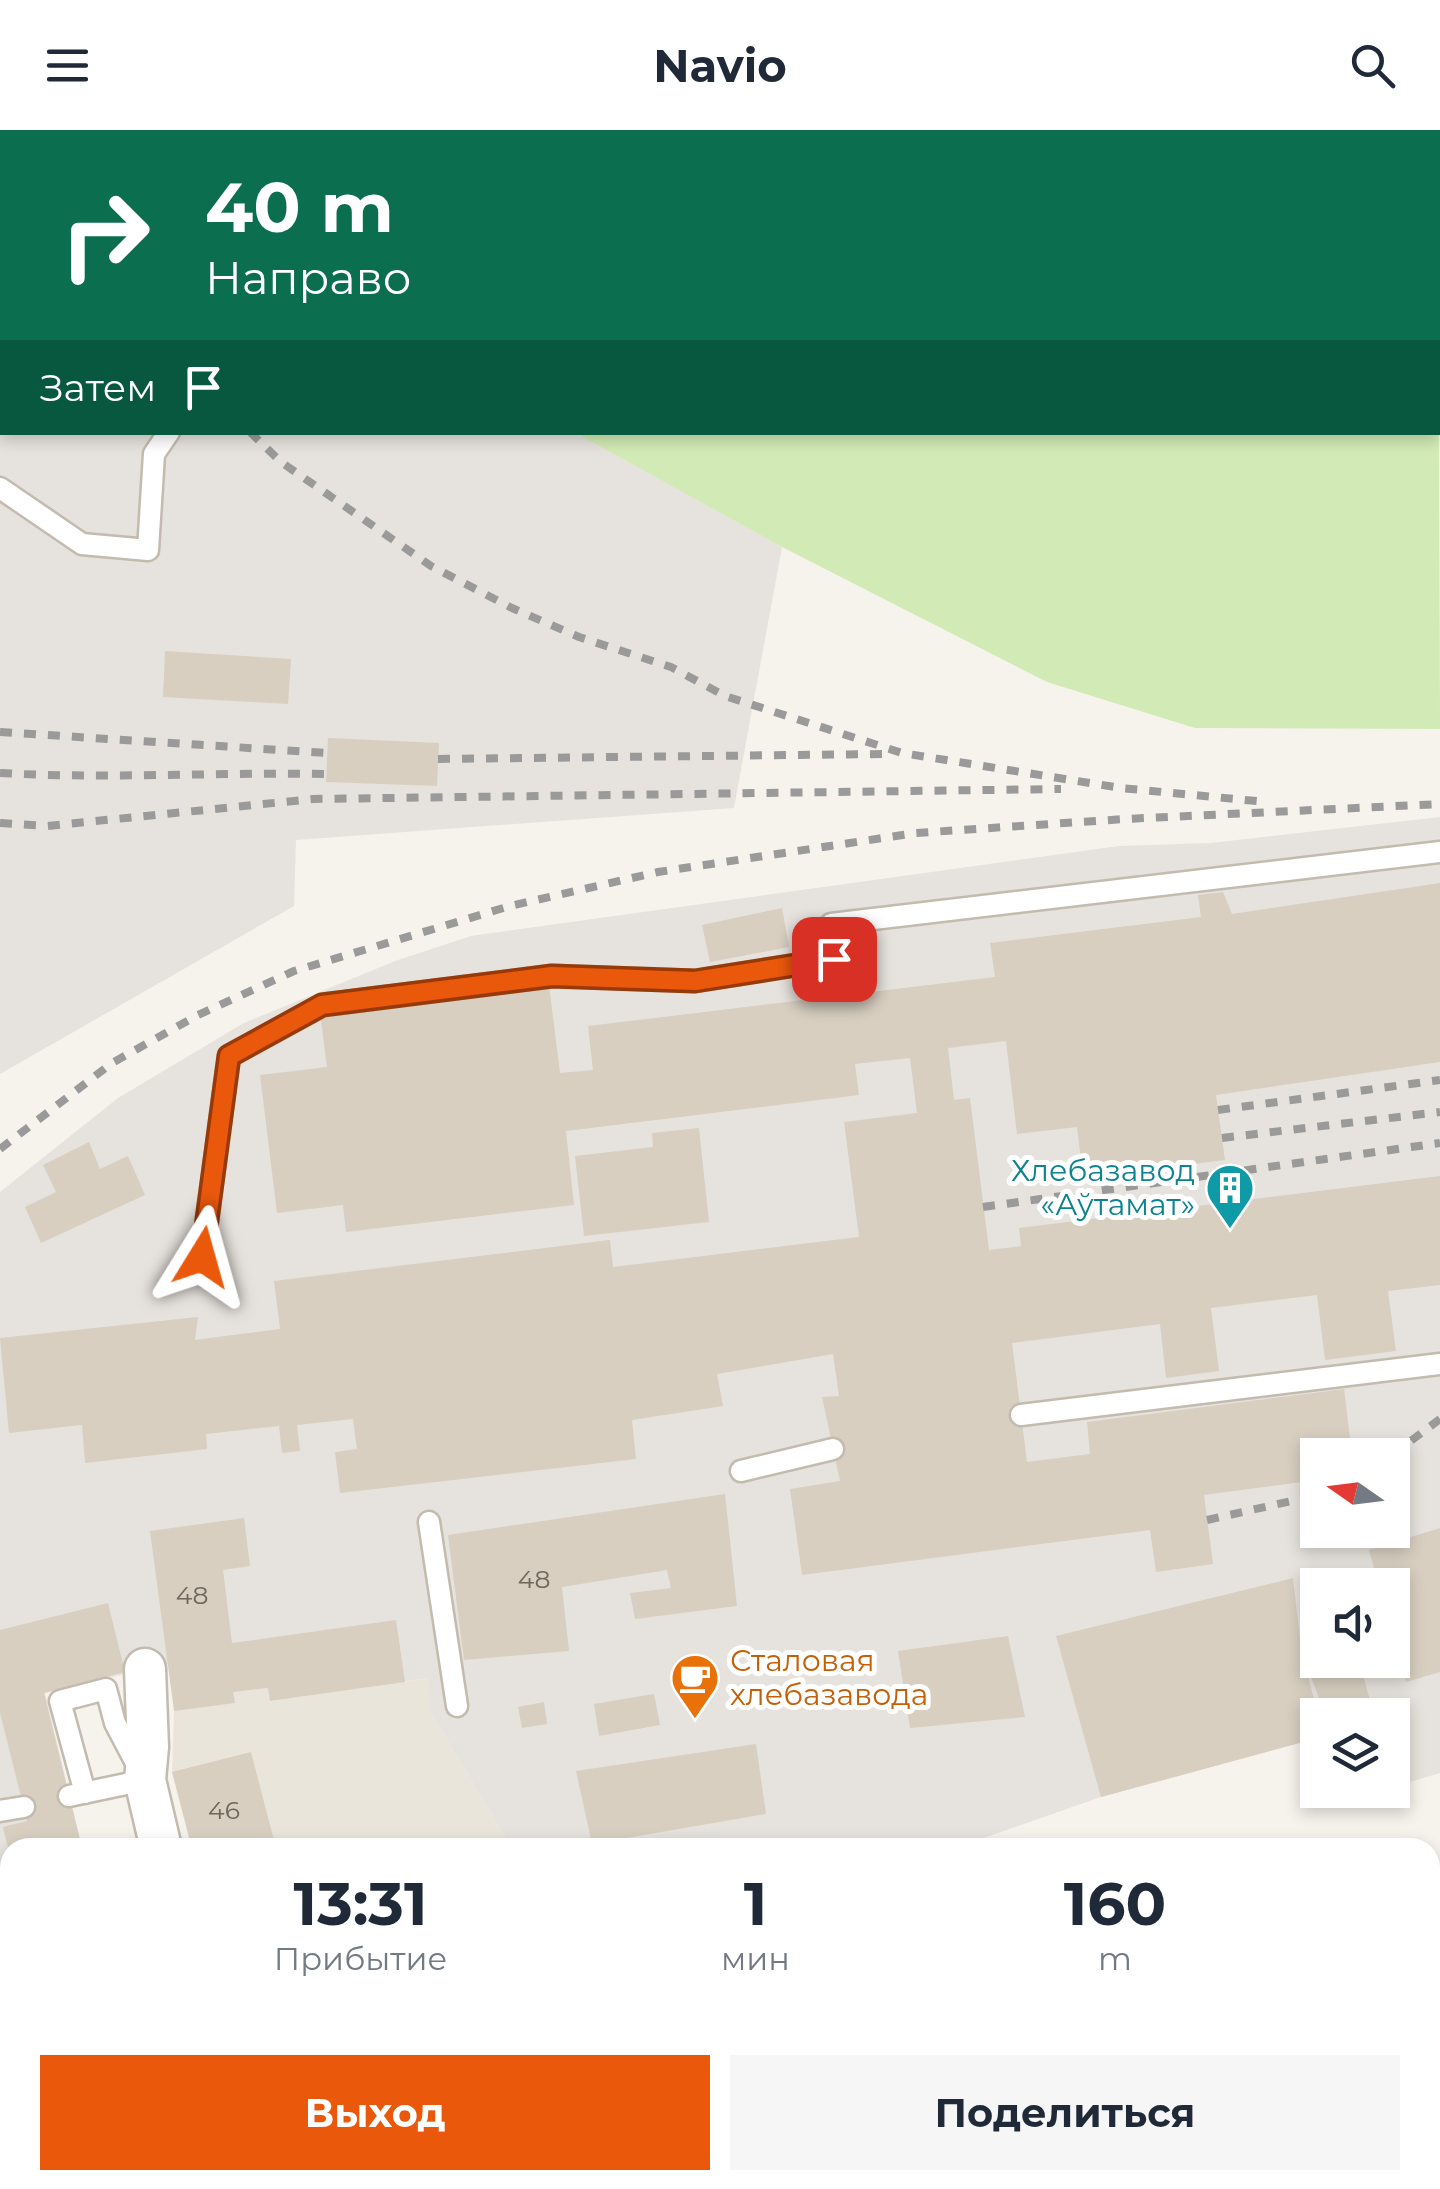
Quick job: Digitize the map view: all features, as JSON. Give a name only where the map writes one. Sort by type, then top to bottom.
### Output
[{"type":"street","points":[[145,1669],[145,1780],[159,1838]]},
{"type":"lane","points":[[0,488],[82,544],[148,550],[154,454],[167,435]]},
{"type":"lane","points":[[202,1257],[229,1056],[322,1005],[552,976],[695,981],[834,959],[831,924],[1440,852]]},
{"type":"lane","points":[[1021,1415],[1440,1364]]},
{"type":"lane","points":[[742,1470],[833,1449]]},
{"type":"lane","points":[[429,1522],[457,1706]]},
{"type":"lane","points":[[106,1690],[114,1723],[145,1780],[77,1794],[60,1701],[106,1690]]},
{"type":"lane","points":[[0,1811],[24,1807]]},
{"type":"shaded area","points":[[0,435],[581,435],[782,547],[734,808],[296,840],[294,906],[0,1074]]},
{"type":"shaded area","name":"Хлебазавод «Аўтамат»","points":[[1440,817],[1440,1773],[1410,1782],[1410,1698],[1300,1698],[1300,1743],[1101,1797],[984,1838],[506,1838],[430,1711],[429,1678],[270,1701],[267,1688],[233,1693],[167,1664],[45,1693],[80,1838],[0,1838],[0,1192],[118,1098],[244,1023],[395,961],[471,936],[1119,846],[1211,843]]},
{"type":"shaded area","points":[[430,1678],[430,1711],[506,1838],[189,1838],[172,1772],[174,1711],[233,1692],[268,1688],[271,1701]]},
{"type":"green space","points":[[580,435],[1439,435],[1440,729],[1195,728],[1047,682],[782,547]]},
{"type":"building","points":[[165,651],[291,659],[288,704],[163,697]]},
{"type":"building","points":[[328,738],[439,743],[437,786],[326,782]]},
{"type":"building","name":"Хлебазавод «Аўтамат»","points":[[1440,883],[1440,1062],[1216,1095],[1225,1160],[1083,1178],[1077,1127],[1017,1134],[1006,1041],[948,1048],[954,1100],[970,1098],[989,1250],[1021,1246],[1019,1228],[1440,1176],[1440,1285],[1388,1291],[1396,1351],[1325,1360],[1317,1295],[1211,1308],[1219,1371],[1166,1378],[1160,1324],[1012,1343],[1027,1462],[1090,1454],[1087,1422],[1344,1389],[1350,1438],[1300,1438],[1300,1482],[1204,1495],[1213,1564],[1156,1572],[1150,1530],[802,1575],[790,1489],[840,1481],[822,1397],[839,1396],[833,1354],[717,1374],[723,1406],[632,1420],[636,1459],[340,1493],[335,1452],[357,1449],[353,1419],[297,1425],[300,1451],[282,1453],[279,1426],[206,1434],[207,1449],[85,1463],[82,1425],[9,1433],[0,1338],[198,1317],[195,1340],[280,1329],[274,1281],[610,1240],[613,1267],[859,1237],[844,1122],[917,1113],[910,1058],[855,1064],[859,1095],[566,1131],[574,1205],[346,1232],[343,1205],[277,1213],[260,1075],[327,1067],[320,1013],[549,985],[560,1073],[593,1070],[588,1026],[995,977],[990,943],[1201,917],[1198,895],[1223,892],[1232,914]]},
{"type":"building","points":[[782,908],[789,947],[710,962],[702,925]]},
{"type":"building","points":[[699,1128],[709,1222],[584,1236],[575,1156],[653,1147],[652,1133]]},
{"type":"building","points":[[89,1142],[100,1169],[128,1156],[145,1195],[41,1243],[25,1207],[56,1192],[43,1165]]},
{"type":"building","points":[[725,1494],[737,1606],[635,1619],[630,1593],[671,1588],[667,1570],[562,1587],[569,1651],[464,1660],[448,1535]]},
{"type":"building","points":[[244,1518],[250,1566],[223,1570],[232,1643],[396,1620],[405,1682],[270,1701],[268,1688],[233,1692],[235,1703],[174,1711],[150,1531]]},
{"type":"building","points":[[1440,1528],[1440,1672],[1406,1682],[1405,1678],[1410,1678],[1410,1568],[1374,1568],[1369,1550],[1410,1548],[1410,1537]]},
{"type":"building","points":[[1293,1578],[1300,1678],[1309,1678],[1314,1698],[1300,1698],[1300,1743],[1101,1797],[1056,1636]]},
{"type":"building","points":[[108,1603],[125,1672],[44,1693],[80,1838],[6,1838],[3,1827],[27,1821],[0,1713],[0,1630]]},
{"type":"building","points":[[1008,1636],[1025,1717],[910,1728],[898,1651]]},
{"type":"building","points":[[1311,1678],[1364,1678],[1369,1698],[1319,1698]]},
{"type":"building","points":[[654,1694],[660,1725],[599,1736],[594,1704]]},
{"type":"building","points":[[544,1702],[547,1724],[522,1728],[518,1707]]},
{"type":"building","points":[[756,1744],[766,1814],[627,1838],[591,1838],[576,1771]]},
{"type":"building","points":[[251,1752],[273,1838],[189,1838],[172,1772]]},
{"type":"railway","points":[[253,435],[281,462],[431,566],[512,608],[579,637],[671,667],[725,696],[902,753],[1121,788],[1266,802]]},
{"type":"railway","points":[[0,732],[327,753]]},
{"type":"railway","points":[[438,759],[883,754]]},
{"type":"railway","points":[[0,773],[326,774]]},
{"type":"railway","points":[[0,823],[47,826],[313,799],[1061,789]]},
{"type":"railway","points":[[0,1149],[112,1063],[198,1015],[294,971],[510,906],[658,872],[916,833],[1440,804]]},
{"type":"railway","points":[[1218,1110],[1440,1080]]},
{"type":"railway","points":[[1222,1138],[1440,1112]]},
{"type":"railway","points":[[983,1207],[1440,1143]]},
{"type":"railway","points":[[1410,1442],[1440,1419]]},
{"type":"railway","points":[[1207,1520],[1300,1499]]},
{"type":"place","name":"Хлебазавод «Аўтамат»","points":[[1230,1230]]},
{"type":"place","name":"Сталовая хлебазавода","points":[[695,1720]]},
{"type":"route","points":[[202,1257],[229,1056],[322,1005],[552,976],[695,981],[834,959]]}]
